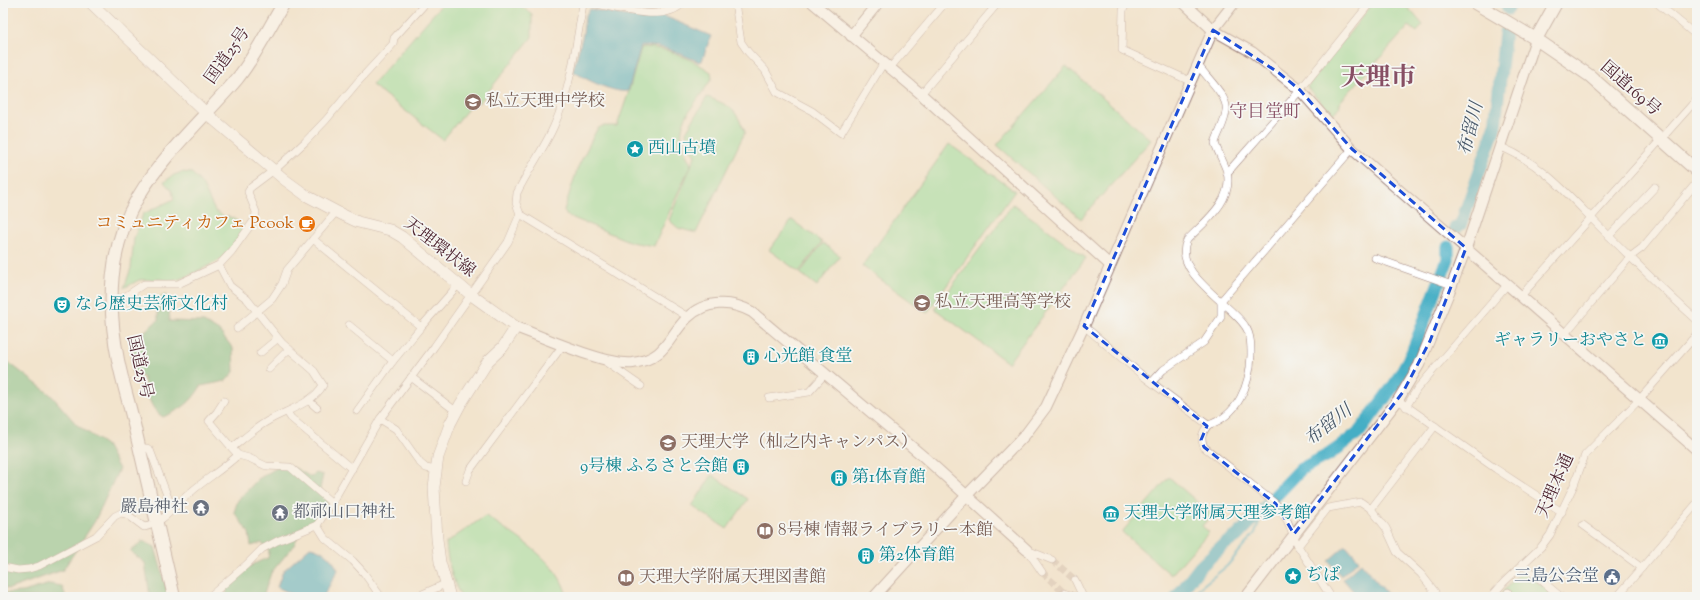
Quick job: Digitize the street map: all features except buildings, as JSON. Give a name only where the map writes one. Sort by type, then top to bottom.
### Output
[{"type":"highway","name":"国道25号","points":[[174,597],[140,448],[118,361],[110,303],[113,268],[118,243],[137,198],[150,179],[206,112],[238,77],[284,3]]},
{"type":"highway","points":[[1475,3],[1536,39],[1556,3]]},
{"type":"highway","name":"国道169号","points":[[1536,39],[1590,76],[1661,138],[1697,172]]},
{"type":"main road","name":"天理環状線","points":[[91,3],[206,112],[272,170],[295,188],[336,212],[358,222],[390,230],[396,233],[458,285],[516,327]]},
{"type":"main road","points":[[450,597],[440,562],[434,487],[436,470],[443,440],[457,412],[488,360],[503,347],[516,327]]},
{"type":"street","points":[[110,303],[123,298],[144,284],[178,284],[219,265],[232,251],[255,219],[256,212],[248,192],[250,188],[305,142],[326,120],[356,84],[393,44],[394,38],[424,5],[424,3]]},
{"type":"street","points":[[585,3],[583,4],[576,48],[566,92],[554,126],[517,193],[516,203],[520,214],[688,317]]},
{"type":"street","points":[[591,3],[628,12],[669,12],[678,9],[683,3]]},
{"type":"street","points":[[735,3],[741,42],[765,70],[777,92],[812,111],[841,133],[886,66],[945,3]]},
{"type":"street","points":[[815,3],[851,36],[920,94],[1110,265]]},
{"type":"street","points":[[851,36],[878,3]]},
{"type":"street","points":[[1128,3],[1123,10],[1122,50],[1190,81]]},
{"type":"street","points":[[1184,3],[1213,30],[1267,62],[1300,90],[1352,149],[1697,450]]},
{"type":"street","points":[[874,597],[1036,422],[1055,391],[1213,30],[1234,3]]},
{"type":"street","points":[[1227,173],[1300,90],[1370,3]]},
{"type":"street","points":[[1657,3],[1697,36]]},
{"type":"street","points":[[920,94],[994,5]]},
{"type":"street","points":[[1402,403],[1419,365],[1448,284],[1466,248],[1536,39]]},
{"type":"street","points":[[1198,65],[1227,104],[1224,119],[1215,143],[1227,173],[1226,192],[1224,200],[1218,208],[1186,240],[1184,245],[1186,258],[1192,274],[1246,327],[1251,348],[1247,386],[1232,410],[1218,422],[1208,425],[1203,432],[1201,440],[1204,447],[1276,504],[1287,520],[1298,546],[1331,597]]},
{"type":"street","points":[[1520,297],[1697,99]]},
{"type":"street","points":[[1499,146],[1521,155],[1555,180],[1630,257],[1697,320]]},
{"type":"street","points":[[1152,382],[1163,370],[1204,342],[1220,317],[1221,301],[1352,149]]},
{"type":"street","points":[[1564,335],[1630,257],[1642,248],[1697,182]]},
{"type":"street","points":[[1609,236],[1655,187]]},
{"type":"street","points":[[237,328],[257,313],[272,299],[282,284],[287,270],[336,212]]},
{"type":"street","points":[[209,597],[262,549],[277,540],[318,525],[380,419],[508,242],[520,214]]},
{"type":"street","points":[[313,239],[421,327]]},
{"type":"street","points":[[1375,258],[1448,284]]},
{"type":"street","points":[[219,265],[230,286],[246,300],[277,339],[314,371],[323,385],[308,400],[268,421],[232,448]]},
{"type":"street","points":[[357,411],[393,361],[458,285]]},
{"type":"street","points":[[1246,597],[1294,534],[1402,403],[1417,389],[1507,285]]},
{"type":"street","points":[[516,327],[563,345],[618,363],[642,361],[655,355],[665,347],[688,317],[703,307],[715,303],[729,303],[742,306],[752,312],[967,495],[1027,550],[1042,572]]},
{"type":"street","points":[[348,325],[393,361]]},
{"type":"street","points":[[1084,326],[1193,416],[1208,425]]},
{"type":"street","name":"天理本通","points":[[1491,597],[1522,564],[1541,547],[1562,512],[1585,455],[1638,400],[1697,334]]},
{"type":"street","points":[[260,353],[277,339]]},
{"type":"street","points":[[1690,341],[1697,346]]},
{"type":"street","points":[[466,481],[470,470],[563,345]]},
{"type":"street","points":[[269,369],[289,349]]},
{"type":"street","points":[[601,358],[641,386]]},
{"type":"street","points":[[769,398],[809,392],[825,374]]},
{"type":"street","points":[[411,377],[457,412]]},
{"type":"street","points":[[308,400],[317,408]]},
{"type":"street","points":[[224,401],[209,421],[238,455],[249,458],[266,466],[290,467],[332,503]]},
{"type":"street","points":[[1402,403],[1562,512]]},
{"type":"street","points":[[287,412],[291,418],[352,469]]},
{"type":"street","points":[[380,419],[396,429],[426,468],[436,470]]},
{"type":"street","points":[[1371,509],[1435,426]]},
{"type":"street","points":[[140,448],[147,448],[150,450],[173,508]]},
{"type":"street","points":[[3,567],[18,570],[39,566],[96,536],[121,513],[128,515],[144,527],[156,523],[191,492],[225,467],[238,455]]},
{"type":"street","points":[[1298,546],[1328,508],[1361,502],[1371,509],[1386,528],[1397,552],[1421,574],[1436,592],[1429,597]]},
{"type":"street","points":[[1617,597],[1697,503]]},
{"type":"street","points":[[318,525],[325,538],[353,561],[364,573],[381,597]]},
{"type":"street","points":[[1583,525],[1642,568]]},
{"type":"street","points":[[1027,550],[1052,560]]},
{"type":"street","points":[[1522,564],[1561,597]]},
{"type":"street","points":[[1075,580],[1082,597]]},
{"type":"street","points":[[416,597],[446,584]]},
{"type":"street","points":[[1064,593],[1077,597]]},
{"type":"highlighted area","points":[[1213,30],[1279,73],[1300,90],[1352,149],[1466,248],[1430,341],[1403,392],[1294,534],[1276,504],[1204,447],[1201,440],[1207,426],[1084,326]]},
{"type":"green space","points":[[443,3],[517,3],[532,14],[532,37],[479,103],[475,100],[443,140],[372,85]]},
{"type":"green space","points":[[1373,3],[1402,3],[1423,25],[1417,32],[1409,26],[1339,103],[1340,106],[1332,115],[1307,87]]},
{"type":"green space","name":"西山古墳","points":[[645,47],[671,52],[688,59],[711,72],[712,78],[685,118],[682,128],[682,138],[684,150],[691,164],[654,246],[631,242],[566,215],[564,210],[578,167],[597,129],[602,126],[617,126],[641,48]]},
{"type":"green space","points":[[1066,66],[1151,140],[1081,219],[997,145]]},
{"type":"green space","points":[[707,97],[722,103],[731,109],[735,113],[745,132],[696,233],[678,228],[669,220],[695,156],[688,143],[686,132]]},
{"type":"green space","points":[[949,144],[1015,191],[927,313],[862,266]]},
{"type":"green space","points":[[182,172],[192,173],[202,184],[215,211],[223,216],[234,218],[244,228],[242,232],[222,259],[186,277],[173,281],[160,279],[139,280],[124,288],[131,268],[134,238],[143,214],[174,199],[172,191],[164,182],[174,175]]},
{"type":"green space","points":[[1013,204],[1086,258],[1008,363],[935,309]]},
{"type":"green space","points":[[792,220],[822,242],[799,272],[769,250]]},
{"type":"green space","points":[[823,243],[840,256],[817,286],[800,273]]},
{"type":"green space","points":[[165,294],[170,305],[169,321],[204,322],[219,331],[233,348],[234,372],[226,381],[201,386],[189,402],[163,417],[158,414],[152,405],[147,394],[143,377],[132,373],[132,353],[140,335],[158,320],[158,298]]},
{"type":"green space","points":[[3,358],[51,395],[77,425],[106,445],[119,469],[95,521],[63,570],[9,589],[3,587]]},
{"type":"green space","points":[[278,467],[295,468],[311,477],[316,473],[323,475],[320,489],[327,496],[327,506],[313,522],[302,527],[294,545],[271,573],[263,597],[227,597],[226,587],[245,570],[268,558],[269,551],[262,543],[251,546],[249,533],[234,512],[238,500],[258,479]]},
{"type":"green space","points":[[712,475],[748,499],[727,529],[692,506]]},
{"type":"green space","points":[[1169,477],[1212,515],[1202,526],[1209,532],[1171,575],[1122,532]]},
{"type":"green space","points":[[485,516],[523,542],[546,561],[556,572],[563,584],[567,597],[461,597],[451,571],[446,543]]},
{"type":"green space","points":[[143,541],[155,547],[169,597],[150,597],[145,563],[130,551]]},
{"type":"green space","points":[[1523,569],[1556,597],[1498,597]]},
{"type":"green space","points":[[50,584],[62,586],[66,597],[3,597],[3,593],[23,592]]},
{"type":"water","points":[[590,9],[633,17],[664,16],[711,36],[702,61],[699,62],[663,48],[641,46],[628,91],[615,90],[592,82],[573,71],[583,34],[585,16]]},
{"type":"water","points":[[1346,545],[1359,560],[1341,576],[1328,561]]},
{"type":"water","points":[[310,547],[315,548],[327,555],[338,570],[323,597],[298,597],[277,587],[283,571]]},
{"type":"water","points":[[1361,563],[1390,597],[1358,597],[1343,579]]},
{"type":"waterway","name":"布留川","points":[[1507,3],[1508,9]]},
{"type":"waterway","name":"布留川","points":[[1455,228],[1461,224],[1495,127],[1505,32]]},
{"type":"waterway","name":"布留川","points":[[1177,597],[1200,567],[1222,546],[1237,536],[1301,469],[1328,455],[1360,431],[1395,384],[1411,355],[1448,259],[1448,247]]},
{"type":"waterway","points":[[1188,597],[1227,566],[1255,533],[1265,507]]},
{"type":"tunnel","points":[[1052,560],[1075,580]]},
{"type":"tunnel","points":[[1042,572],[1064,593]]},
{"type":"place","name":"私立天理中学校","points":[[473,102]]},
{"type":"place","name":"西山古墳","points":[[635,149]]},
{"type":"place","name":"コミュニティカフェ Pcook","points":[[307,224]]},
{"type":"place","name":"私立天理高等学校","points":[[922,303]]},
{"type":"place","name":"なら歴史芸術文化村","points":[[62,305]]},
{"type":"place","name":"ギャラリーおやさと","points":[[1660,341]]},
{"type":"place","name":"心光館 食堂","points":[[751,357]]},
{"type":"place","name":"天理大学（杣之内キャンパス）","points":[[668,443]]},
{"type":"place","name":"9号棟 ふるさと会館","points":[[741,467]]},
{"type":"place","name":"第1体育館","points":[[839,478]]},
{"type":"place","name":"嚴島神社","points":[[201,508]]},
{"type":"place","name":"都祁山口神社","points":[[280,513]]},
{"type":"place","name":"天理大学附属天理参考館","points":[[1111,514]]},
{"type":"place","name":"8号棟 情報ライブラリー本館","points":[[765,531]]},
{"type":"place","name":"第2体育館","points":[[866,556]]},
{"type":"place","name":"ぢば","points":[[1293,576]]},
{"type":"place","name":"三島公会堂","points":[[1612,577]]},
{"type":"place","name":"天理大学附属天理図書館","points":[[626,578]]},
{"type":"district","name":"天理市","points":[[1378,79]]},
{"type":"district","name":"守目堂町","points":[[1265,113]]}]
